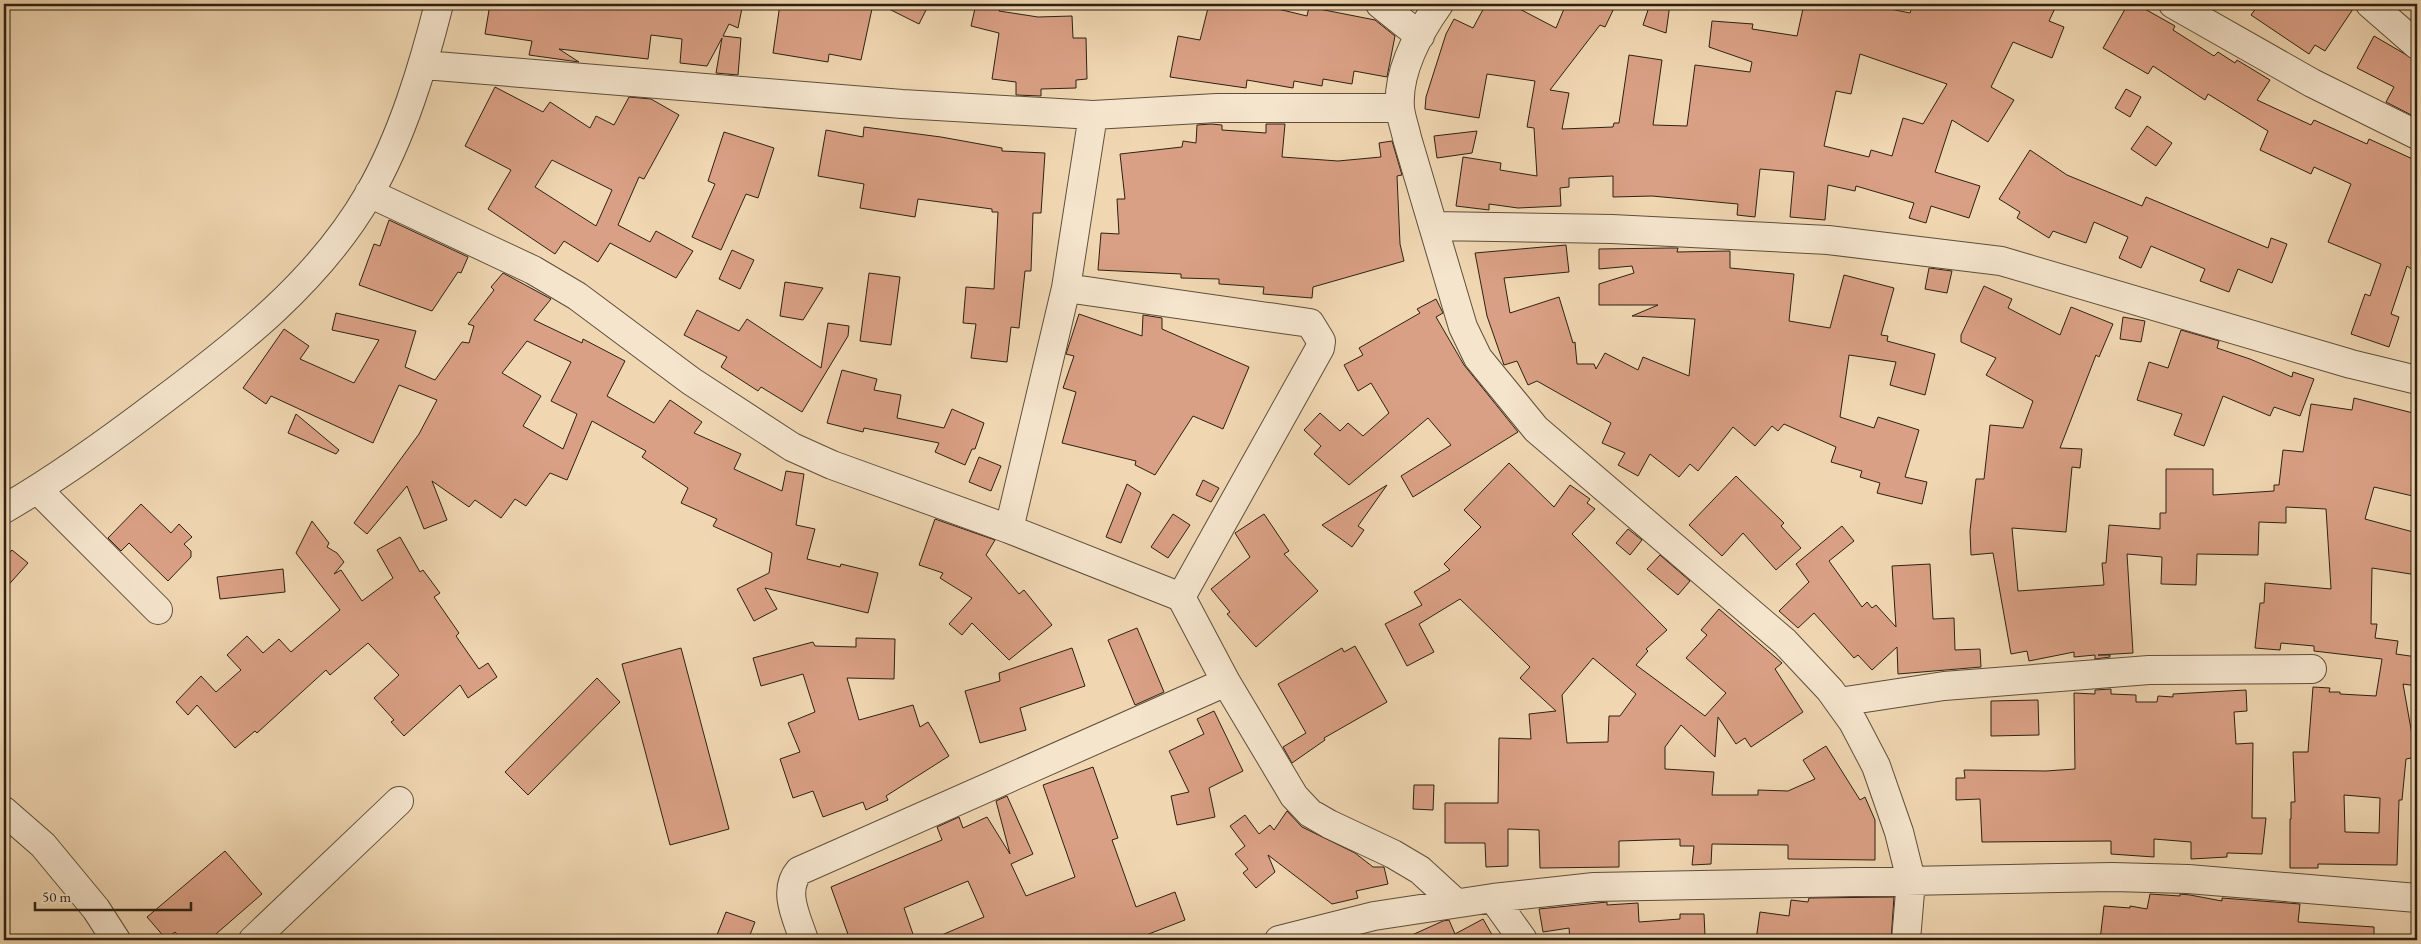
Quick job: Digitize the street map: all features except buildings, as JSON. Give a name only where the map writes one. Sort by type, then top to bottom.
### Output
[{"type":"street","points":[[4,509],[113,438],[243,338],[294,290],[334,246],[369,193],[396,135],[424,65],[439,4]]},
{"type":"street","points":[[1380,4],[1420,36]]},
{"type":"street","points":[[1439,4],[1420,36],[1405,71],[1400,108],[1463,327],[1478,358],[1536,429],[1785,642],[1838,702],[1852,722],[1876,766],[1899,832],[1911,880],[1906,940]]},
{"type":"street","points":[[2173,4],[2312,83],[2417,135]]},
{"type":"street","points":[[2370,4],[2417,45]]},
{"type":"street","points":[[424,65],[902,104],[1093,115],[1217,108],[1400,108]]},
{"type":"street","points":[[1009,529],[1066,288],[1093,115]]},
{"type":"street","points":[[369,193],[533,270],[577,296],[691,381],[792,447],[832,465],[1009,529],[1182,597],[1226,682],[1294,796],[1310,813],[1393,854],[1420,870],[1456,903]]},
{"type":"street","points":[[1433,226],[1612,229],[1828,240],[2001,261],[2351,364],[2417,380]]},
{"type":"street","points":[[1066,288],[1310,323],[1321,340],[1320,348],[1182,597]]},
{"type":"street","points":[[37,489],[158,610]]},
{"type":"street","points":[[1838,702],[1944,686],[2149,670],[2312,669]]},
{"type":"street","points":[[804,940],[789,891],[791,879],[799,871],[1226,682]]},
{"type":"street","points":[[254,940],[399,801]]},
{"type":"street","points":[[4,811],[43,845],[96,908],[116,940]]},
{"type":"street","points":[[1280,940],[1374,916],[1493,898],[1594,887],[1911,880],[2188,879],[2417,898]]},
{"type":"street","points":[[1493,898],[1523,940]]}]
